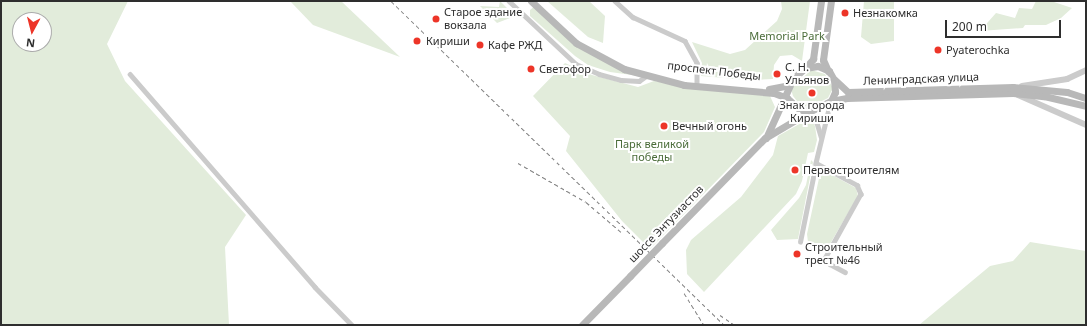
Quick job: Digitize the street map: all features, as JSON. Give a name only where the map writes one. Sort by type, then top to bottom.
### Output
[{"type":"main road","name":"проспект Победы","points":[[530,1],[568,36],[591,53],[614,65],[646,76],[697,85],[768,90]]},
{"type":"main road","name":"проспект Победы","points":[[536,1],[582,41],[617,61],[653,74],[697,85]]},
{"type":"main road","points":[[768,90],[785,86],[813,59],[821,1]]},
{"type":"main road","points":[[765,138],[831,101],[835,92],[834,80],[823,60],[831,1]]},
{"type":"main road","points":[[805,68],[818,66],[829,71]]},
{"type":"main road","points":[[765,138],[777,113],[788,99],[790,85],[795,77]]},
{"type":"main road","name":"Ленинградская улица","points":[[834,80],[848,92],[1013,90]]},
{"type":"main road","points":[[768,90],[788,99],[798,108],[809,112]]},
{"type":"main road","points":[[768,90],[777,100],[777,113]]},
{"type":"main road","points":[[1013,90],[1067,92],[1086,98]]},
{"type":"main road","points":[[1013,90],[1058,98],[1086,106]]},
{"type":"main road","name":"Ленинградская улица","points":[[831,101],[847,98],[1013,90]]},
{"type":"main road","name":"шоссе Энтузиастов","points":[[582,325],[765,138]]},
{"type":"street","points":[[509,1],[576,64],[599,74],[621,80],[639,81],[646,76]]},
{"type":"street","points":[[615,1],[633,17],[685,41],[697,63],[697,85]]},
{"type":"street","points":[[1013,90],[1067,79],[1086,70]]},
{"type":"street","points":[[130,74],[312,283],[352,325]]},
{"type":"street","points":[[1013,90],[1086,125]]},
{"type":"street","points":[[800,242],[821,138],[831,101]]},
{"type":"street","points":[[809,112],[817,123],[821,138]]},
{"type":"street","points":[[816,163],[857,185],[860,189],[859,200],[826,257],[830,264],[845,272]]},
{"type":"green space","points":[[1,1],[128,1],[107,44],[125,81],[246,215],[225,247],[229,325],[1,325]]},
{"type":"green space","points":[[290,1],[341,1],[400,57],[313,25]]},
{"type":"green space","points":[[500,1],[515,16],[497,23],[480,6],[499,7]]},
{"type":"green space","points":[[547,1],[589,1],[605,16],[603,43],[588,37]]},
{"type":"green space","name":"Memorial Park","points":[[781,1],[810,1],[802,61],[792,55],[780,56],[774,65],[773,79],[749,80],[701,76],[702,63],[692,42],[730,54],[745,50],[777,21],[782,9]]},
{"type":"green space","points":[[864,1],[894,1],[894,41],[871,44],[861,37]]},
{"type":"green space","points":[[1036,1],[1051,1],[1072,8],[1061,18],[1046,25],[1025,25],[1023,28],[980,31],[996,13],[1015,18],[1019,8],[1032,9]]},
{"type":"green space","points":[[535,6],[571,40],[639,76],[610,72],[588,65],[575,56],[530,16],[530,10]]},
{"type":"green space","name":"Парк великой победы","points":[[565,63],[592,75],[638,87],[654,81],[770,96],[775,107],[764,132],[650,249],[622,221],[566,151],[570,136],[533,96]]},
{"type":"green space","points":[[811,70],[825,74],[833,88],[828,98],[810,107],[801,106],[793,96],[791,89]]},
{"type":"green space","points":[[810,118],[815,126],[817,140],[814,152],[808,153],[802,181],[796,194],[704,292],[687,274],[686,250],[691,240],[741,197],[773,155],[778,136]]},
{"type":"green space","points":[[811,160],[813,162],[798,239],[777,240],[771,230],[799,198],[806,185]]},
{"type":"green space","points":[[821,169],[856,188],[858,196],[827,249],[823,252],[824,248],[808,242],[807,234]]},
{"type":"green space","points":[[1030,242],[1086,251],[1086,325],[919,325],[990,266],[1013,261]]},
{"type":"railway","points":[[391,1],[724,325]]},
{"type":"railway","points":[[518,163],[586,202],[621,232]]},
{"type":"railway","points":[[684,293],[704,325]]},
{"type":"railway","points":[[720,315],[735,325]]},
{"type":"place","name":"Незнакомка","points":[[845,13]]},
{"type":"place","name":"Старое здание вокзала","points":[[436,19]]},
{"type":"place","name":"Кириши","points":[[417,41]]},
{"type":"place","name":"Кафе РЖД","points":[[480,45]]},
{"type":"place","name":"Pyaterochka","points":[[938,50]]},
{"type":"place","name":"Светофор","points":[[531,69]]},
{"type":"place","name":"С. Н. Ульянов","points":[[777,74]]},
{"type":"place","name":"Знак города Кириши","points":[[812,93]]},
{"type":"place","name":"Вечный огонь","points":[[664,126]]},
{"type":"place","name":"Первостроителям","points":[[795,170]]},
{"type":"place","name":"Строительный трест №46","points":[[797,254]]}]
